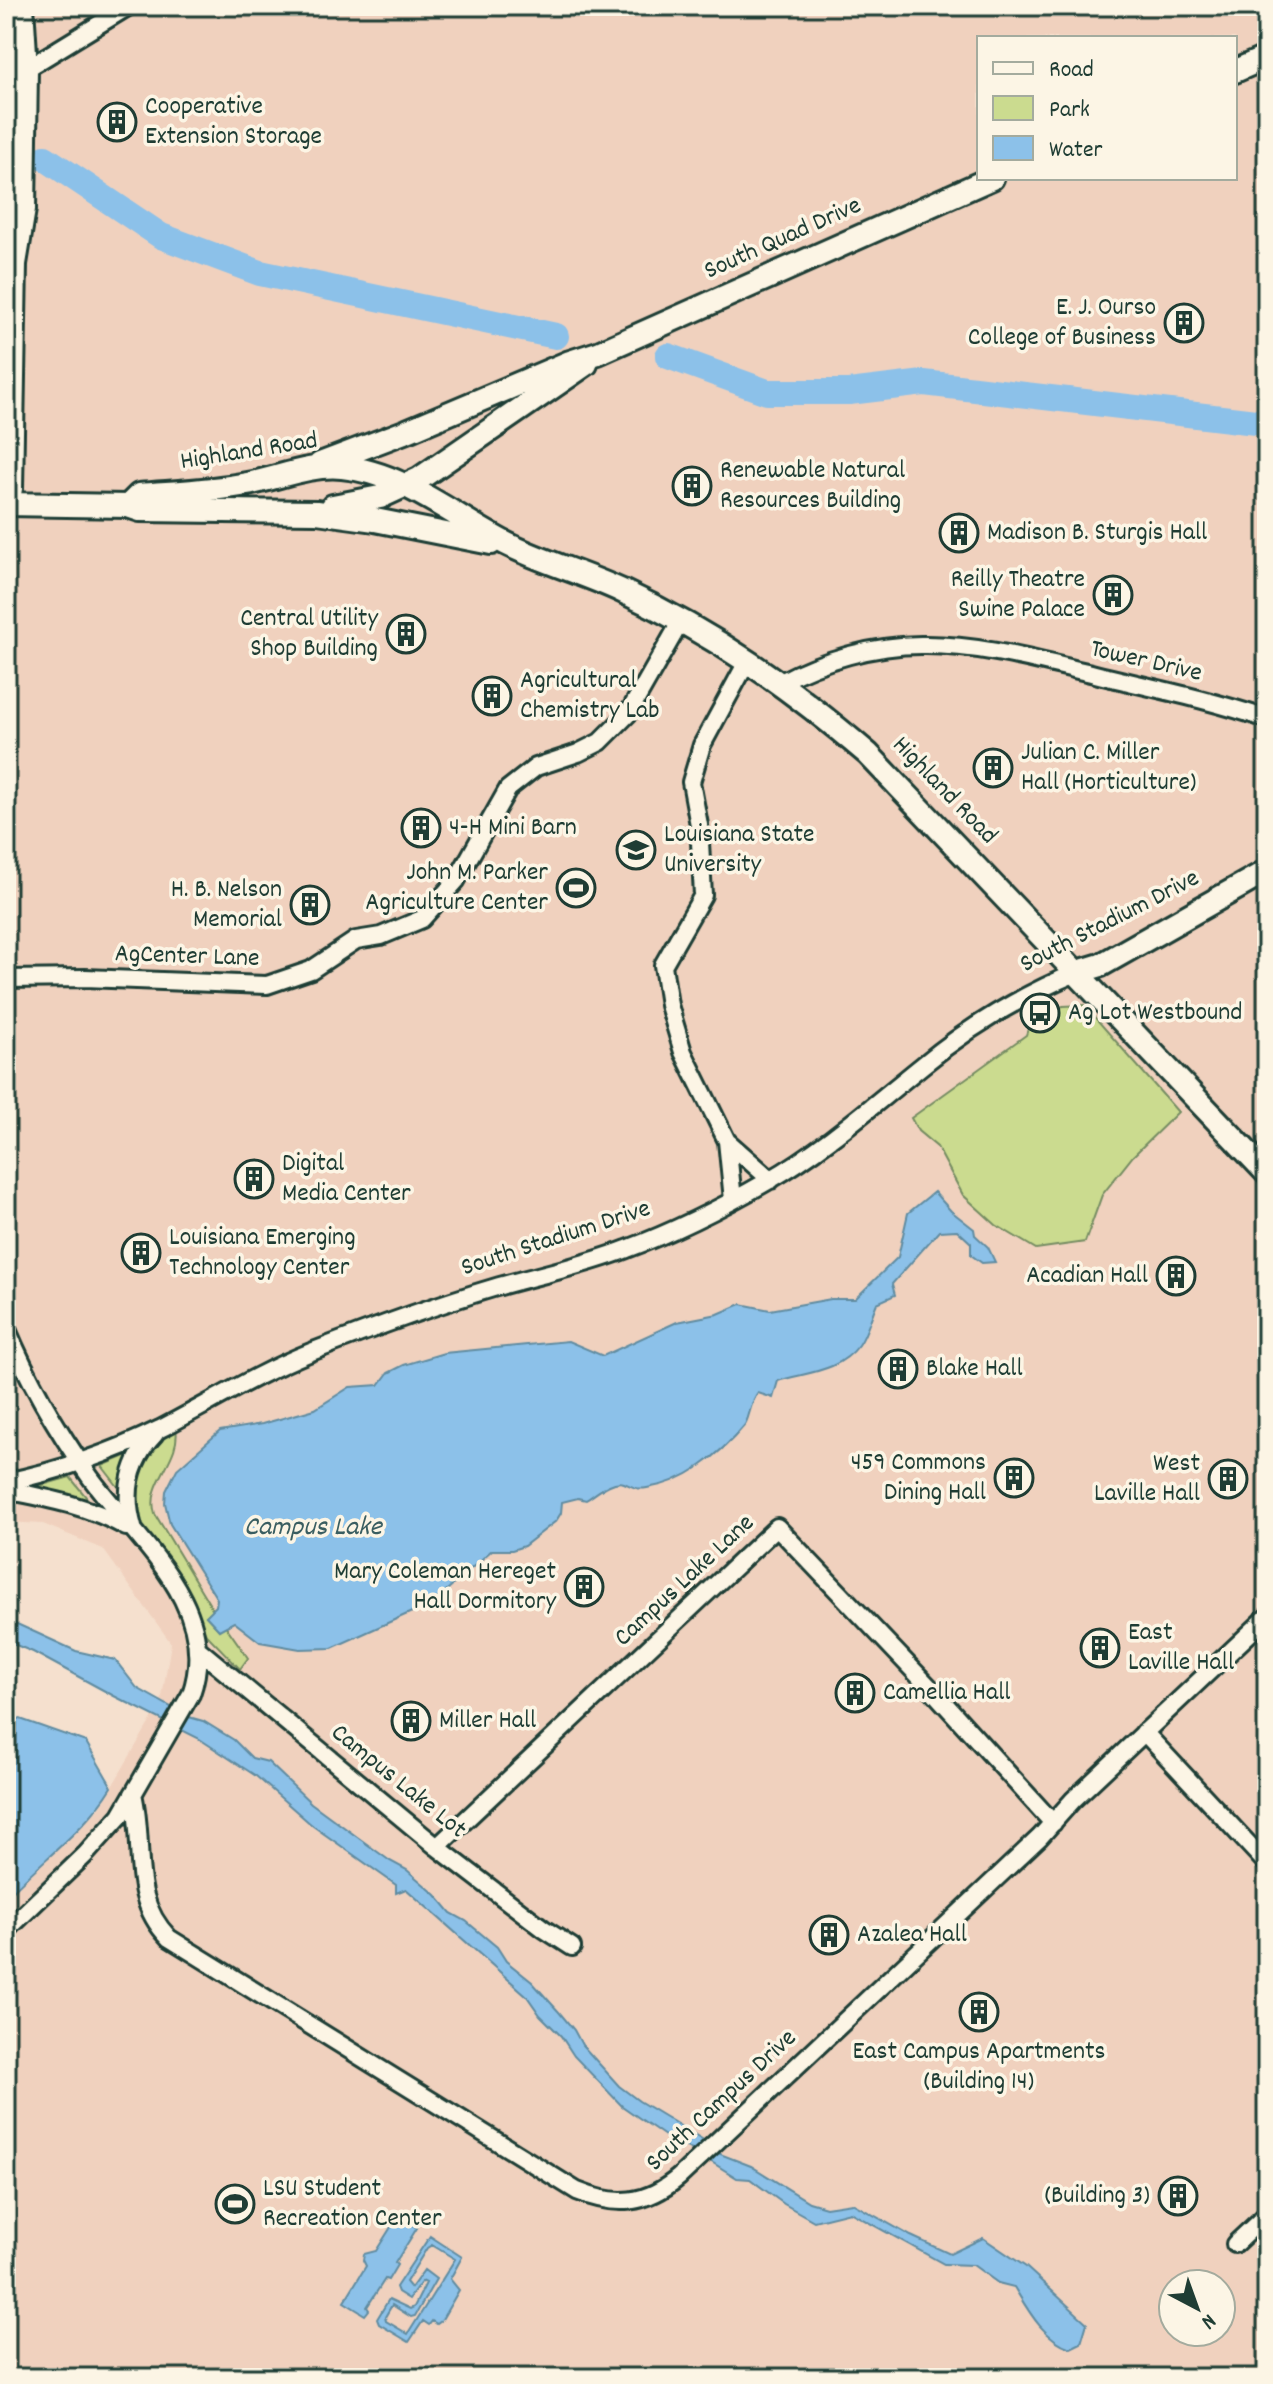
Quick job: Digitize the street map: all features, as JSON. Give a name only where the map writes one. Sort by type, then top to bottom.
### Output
[{"type":"street","points":[[6,495],[11,489],[15,264],[24,209],[16,69],[22,6]]},
{"type":"street","points":[[16,69],[129,6]]},
{"type":"street","points":[[1237,70],[1267,57]]},
{"type":"street","name":"South Quad Drive","points":[[310,468],[598,353],[987,180]]},
{"type":"street","name":"South Quad Drive","points":[[317,512],[328,507],[370,500],[405,486],[479,440],[575,373],[598,353]]},
{"type":"street","name":"Highland Road","points":[[128,506],[139,495],[246,484],[310,468],[344,467],[405,486],[508,545],[621,590],[748,660],[781,682],[868,754],[1267,1173]]},
{"type":"street","name":"Highland Road","points":[[6,504],[128,506],[140,510],[317,512],[508,545]]},
{"type":"street","name":"AgCenter Lane","points":[[6,979],[85,978],[267,985],[311,970],[356,940],[381,936],[422,919],[456,881],[508,789],[536,767],[600,742],[628,714],[681,621]]},
{"type":"street","name":"Tower Drive","points":[[781,682],[838,658],[897,647],[976,649],[1058,665],[1267,719]]},
{"type":"street","points":[[733,1200],[727,1141],[683,1052],[669,1005],[663,965],[703,895],[699,825],[691,782],[702,745],[748,660]]},
{"type":"street","name":"South Stadium Drive","points":[[6,1482],[106,1452],[160,1429],[256,1376],[309,1353],[490,1289],[627,1249],[733,1200],[771,1180],[859,1118],[925,1063],[983,1022],[1056,980],[1101,965],[1267,871]]},
{"type":"street","points":[[727,1141],[771,1180]]},
{"type":"street","points":[[6,1327],[40,1398],[80,1460],[108,1500],[168,1571],[186,1608],[198,1649],[191,1694],[133,1794],[103,1836],[6,1931]]},
{"type":"street","points":[[135,1532],[129,1508],[130,1480],[145,1444],[160,1429]]},
{"type":"street","points":[[6,1490],[63,1502],[109,1517],[135,1532]]},
{"type":"street","name":"Campus Lake Lane","points":[[437,1847],[777,1527],[1053,1823]]},
{"type":"street","name":"South Campus Drive","points":[[133,1794],[139,1818],[143,1898],[153,1919],[169,1938],[577,2191],[598,2199],[631,2201],[654,2196],[679,2177],[1267,1617]]},
{"type":"street","name":"Campus Lake Lot","points":[[198,1649],[437,1847],[572,1947]]},
{"type":"street","points":[[1144,1732],[1267,1864]]},
{"type":"street","points":[[1235,2244],[1267,2214]]},
{"type":"shaded area","name":"Louisiana State University","points":[[25,6],[1267,6],[1267,2378],[6,2378],[6,1898],[27,1874],[100,1807],[161,1703],[171,1643],[103,1549],[43,1524],[6,1522],[6,17]]},
{"type":"green space","points":[[1084,1005],[1178,1112],[1133,1156],[1102,1195],[1085,1242],[1036,1249],[996,1225],[963,1195],[937,1147],[918,1131],[911,1118],[1026,1035],[1030,1023],[1063,1006]]},
{"type":"green space","points":[[176,1428],[174,1450],[155,1492],[155,1514],[213,1610],[206,1616],[219,1630],[225,1625],[248,1658],[240,1669],[206,1634],[177,1574],[141,1524],[134,1507],[138,1467],[163,1435]]},
{"type":"green space","points":[[133,1453],[123,1493],[102,1466]]},
{"type":"green space","points":[[70,1477],[91,1503],[32,1488]]},
{"type":"water","name":"Campus Lake","points":[[934,1192],[951,1211],[974,1229],[995,1262],[982,1263],[971,1255],[971,1243],[957,1230],[939,1231],[892,1284],[895,1295],[877,1303],[862,1341],[851,1354],[822,1370],[778,1381],[773,1398],[758,1393],[744,1426],[713,1457],[688,1474],[644,1489],[614,1483],[586,1500],[578,1498],[562,1502],[556,1521],[524,1546],[512,1550],[492,1550],[438,1598],[332,1648],[300,1649],[260,1642],[234,1622],[219,1630],[206,1616],[216,1606],[217,1599],[170,1524],[165,1503],[166,1491],[177,1469],[220,1431],[262,1424],[315,1409],[350,1387],[379,1385],[388,1373],[404,1365],[444,1353],[568,1341],[603,1356],[677,1322],[718,1314],[741,1304],[770,1310],[831,1299],[855,1299],[898,1257],[908,1213]]},
{"type":"water","points":[[6,1619],[76,1651],[115,1660],[137,1688],[189,1717],[203,1721],[234,1740],[252,1758],[268,1762],[311,1803],[407,1870],[451,1913],[466,1921],[497,1947],[506,1961],[532,1982],[559,2012],[582,2045],[619,2086],[639,2101],[702,2139],[720,2154],[751,2166],[809,2202],[826,2207],[852,2203],[950,2254],[983,2238],[1026,2267],[1087,2323],[1081,2343],[1071,2348],[1052,2338],[1037,2323],[1014,2287],[998,2283],[973,2265],[944,2264],[850,2212],[814,2221],[750,2179],[737,2178],[665,2136],[622,2106],[574,2056],[526,1995],[406,1889],[396,1893],[396,1885],[313,1826],[256,1776],[198,1738],[6,1641]]},
{"type":"water","points":[[6,1714],[86,1742],[112,1787],[76,1831],[6,1898]]},
{"type":"water","points":[[398,2216],[417,2228],[365,2315],[344,2302],[366,2266],[364,2254],[376,2251]]},
{"type":"water","points":[[430,2236],[462,2257],[450,2279],[459,2290],[441,2321],[437,2324],[432,2321],[429,2325],[423,2321],[409,2342],[379,2324],[377,2319],[389,2299],[410,2309],[414,2307],[426,2283],[422,2281],[409,2299],[396,2287]],"holes":[[[432,2245],[455,2259],[408,2334],[386,2321],[392,2305],[411,2317],[415,2316],[436,2279],[424,2270],[411,2288],[406,2282],[427,2248]]]},
{"type":"waterway","points":[[45,158],[161,236],[260,273],[556,336]]},
{"type":"waterway","points":[[668,356],[767,392],[849,392],[924,383],[1264,423]]},
{"type":"place","name":"Cooperative Extension Storage","points":[[117,122]]},
{"type":"place","name":"E. J. Ourso College of Business","points":[[1184,323]]},
{"type":"place","name":"Renewable Natural Resources Building","points":[[692,486]]},
{"type":"place","name":"Madison B. Sturgis Hall","points":[[959,533]]},
{"type":"place","name":"Reilly Theatre Swine Palace","points":[[1113,595]]},
{"type":"place","name":"Central Utility Shop Building","points":[[406,634]]},
{"type":"place","name":"Agricultural Chemistry Lab","points":[[492,696]]},
{"type":"place","name":"Julian C. Miller Hall (Horticulture)","points":[[993,768]]},
{"type":"place","name":"4-H Mini Barn","points":[[421,828]]},
{"type":"place","name":"Louisiana State University","points":[[636,850]]},
{"type":"place","name":"John M. Parker Agriculture Center","points":[[576,888]]},
{"type":"place","name":"H. B. Nelson Memorial","points":[[310,905]]},
{"type":"place","name":"Ag Lot Westbound","points":[[1040,1013]]},
{"type":"place","name":"Digital Media Center","points":[[254,1179]]},
{"type":"place","name":"Louisiana Emerging Technology Center","points":[[141,1253]]},
{"type":"place","name":"Acadian Hall","points":[[1176,1276]]},
{"type":"place","name":"Blake Hall","points":[[898,1369]]},
{"type":"place","name":"459 Commons Dining Hall","points":[[1014,1478]]},
{"type":"place","name":"West Laville Hall","points":[[1228,1479]]},
{"type":"place","name":"Mary Coleman Hereget Hall Dormitory","points":[[584,1587]]},
{"type":"place","name":"East Laville Hall","points":[[1100,1648]]},
{"type":"place","name":"Camellia Hall","points":[[855,1693]]},
{"type":"place","name":"Miller Hall","points":[[411,1721]]},
{"type":"place","name":"Azalea Hall","points":[[829,1935]]},
{"type":"place","name":"East Campus Apartments (Building 14)","points":[[979,2012]]},
{"type":"place","name":"(Building 3)","points":[[1178,2196]]},
{"type":"place","name":"LSU Student Recreation Center","points":[[235,2204]]}]
